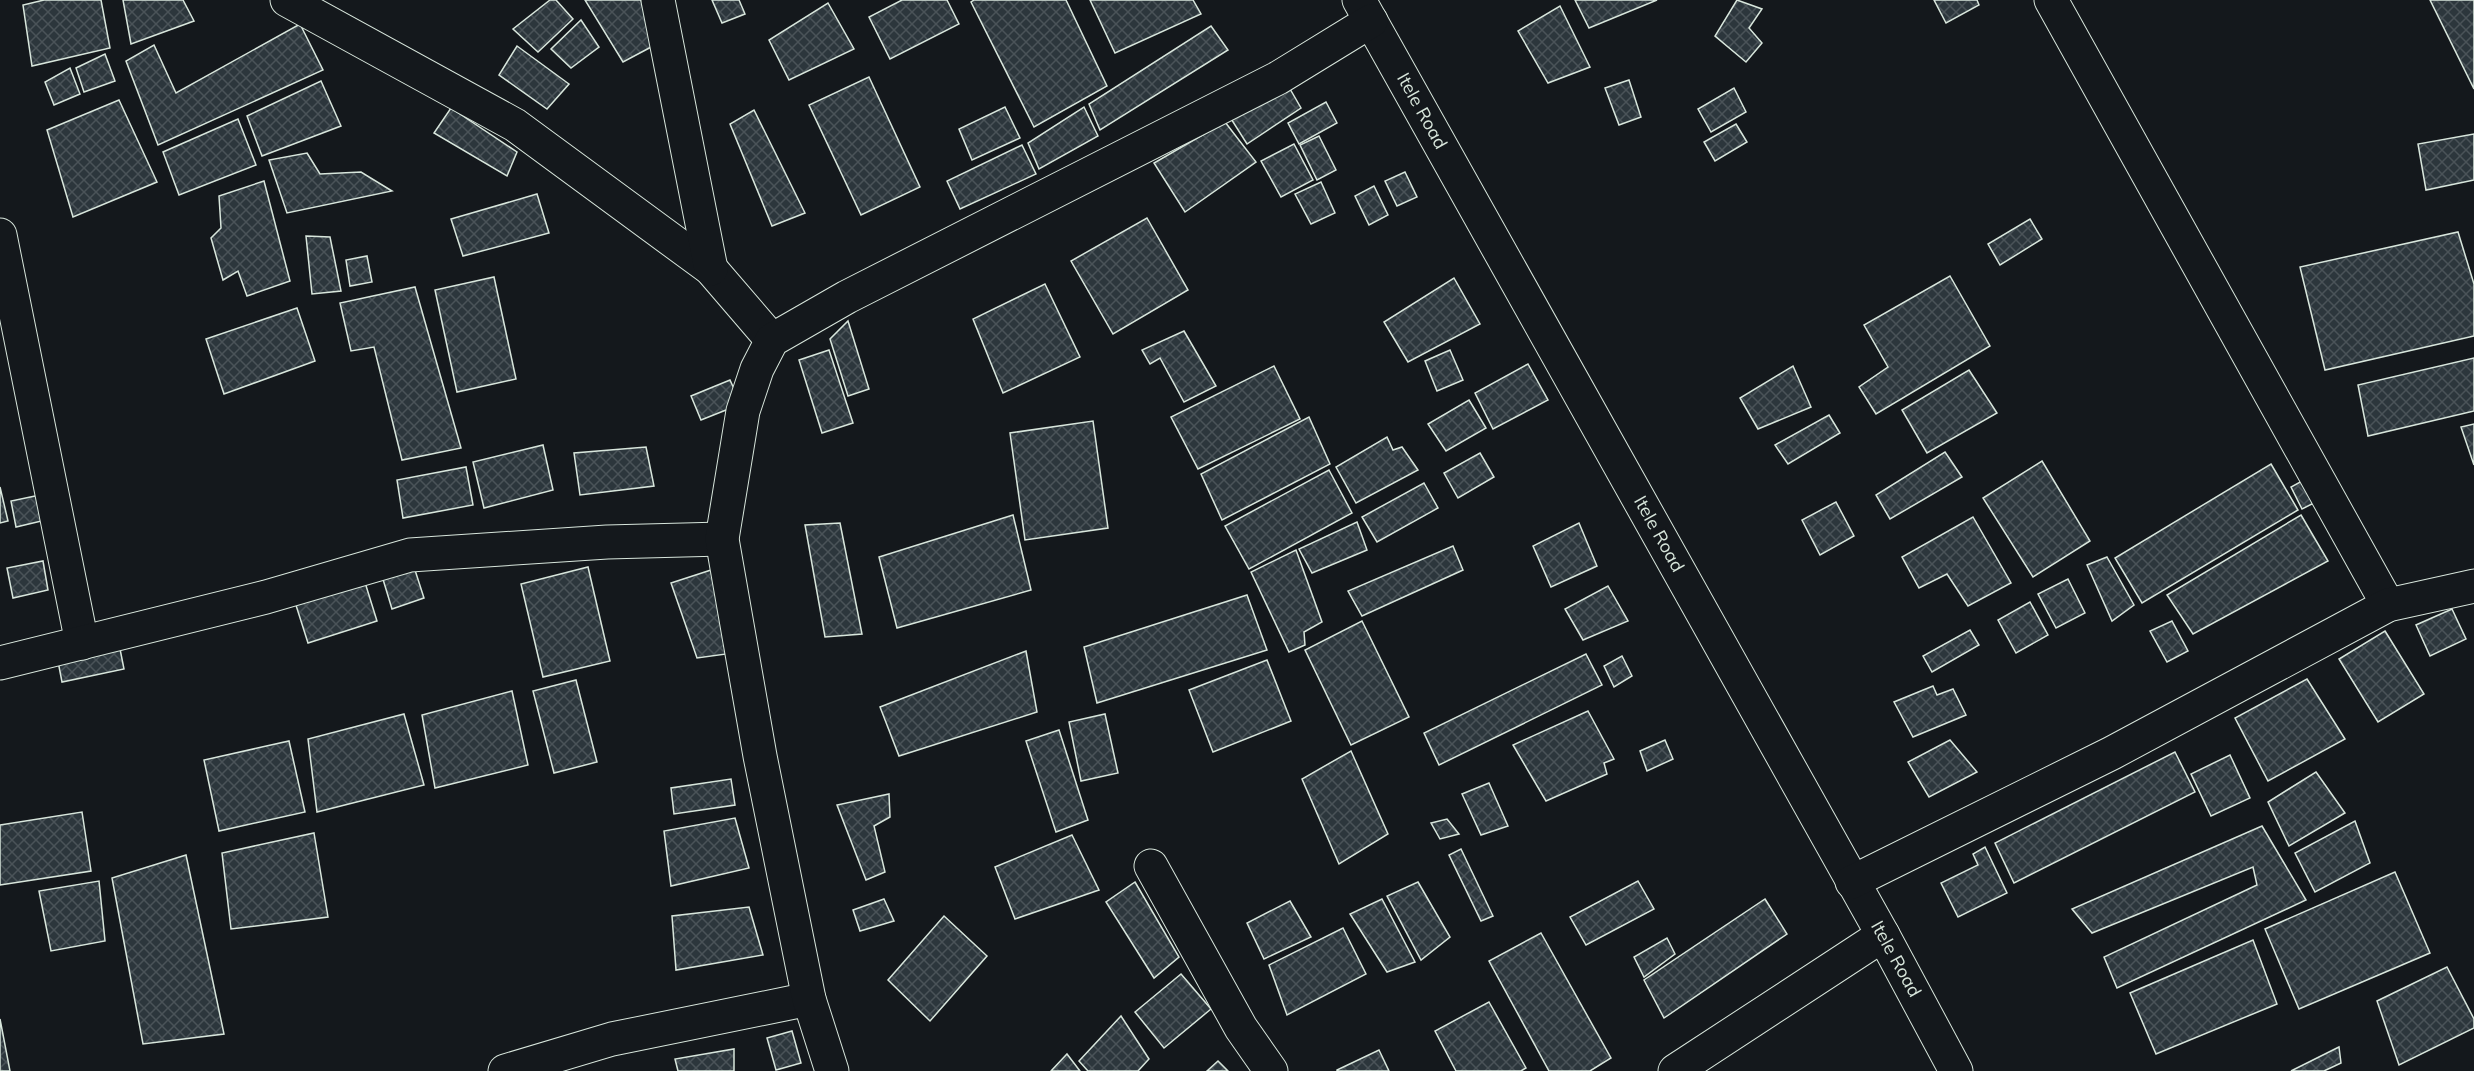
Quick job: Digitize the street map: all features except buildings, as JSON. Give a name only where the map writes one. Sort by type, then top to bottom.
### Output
[{"type":"street","points":[[287,0],[515,125],[711,269],[772,340]]},
{"type":"street","points":[[658,0],[711,269]]},
{"type":"street","points":[[2051,0],[2388,605]]},
{"type":"street","points":[[833,1068],[809,999],[760,756],[722,539],[743,411],[757,369],[772,340],[847,297],[1278,78],[1365,10]]},
{"type":"street","name":"Itele Road","points":[[1365,10],[1883,935],[1956,1071]]},
{"type":"street","points":[[0,235],[82,643]]},
{"type":"street","points":[[0,663],[266,597],[410,555],[608,543],[722,539]]},
{"type":"street","points":[[1852,882],[2112,753],[2388,605],[2474,586]]},
{"type":"street","points":[[1151,866],[1241,1028],[1271,1071]]},
{"type":"street","points":[[1675,1071],[1883,935]]},
{"type":"street","points":[[505,1071],[612,1039],[809,999]]}]
